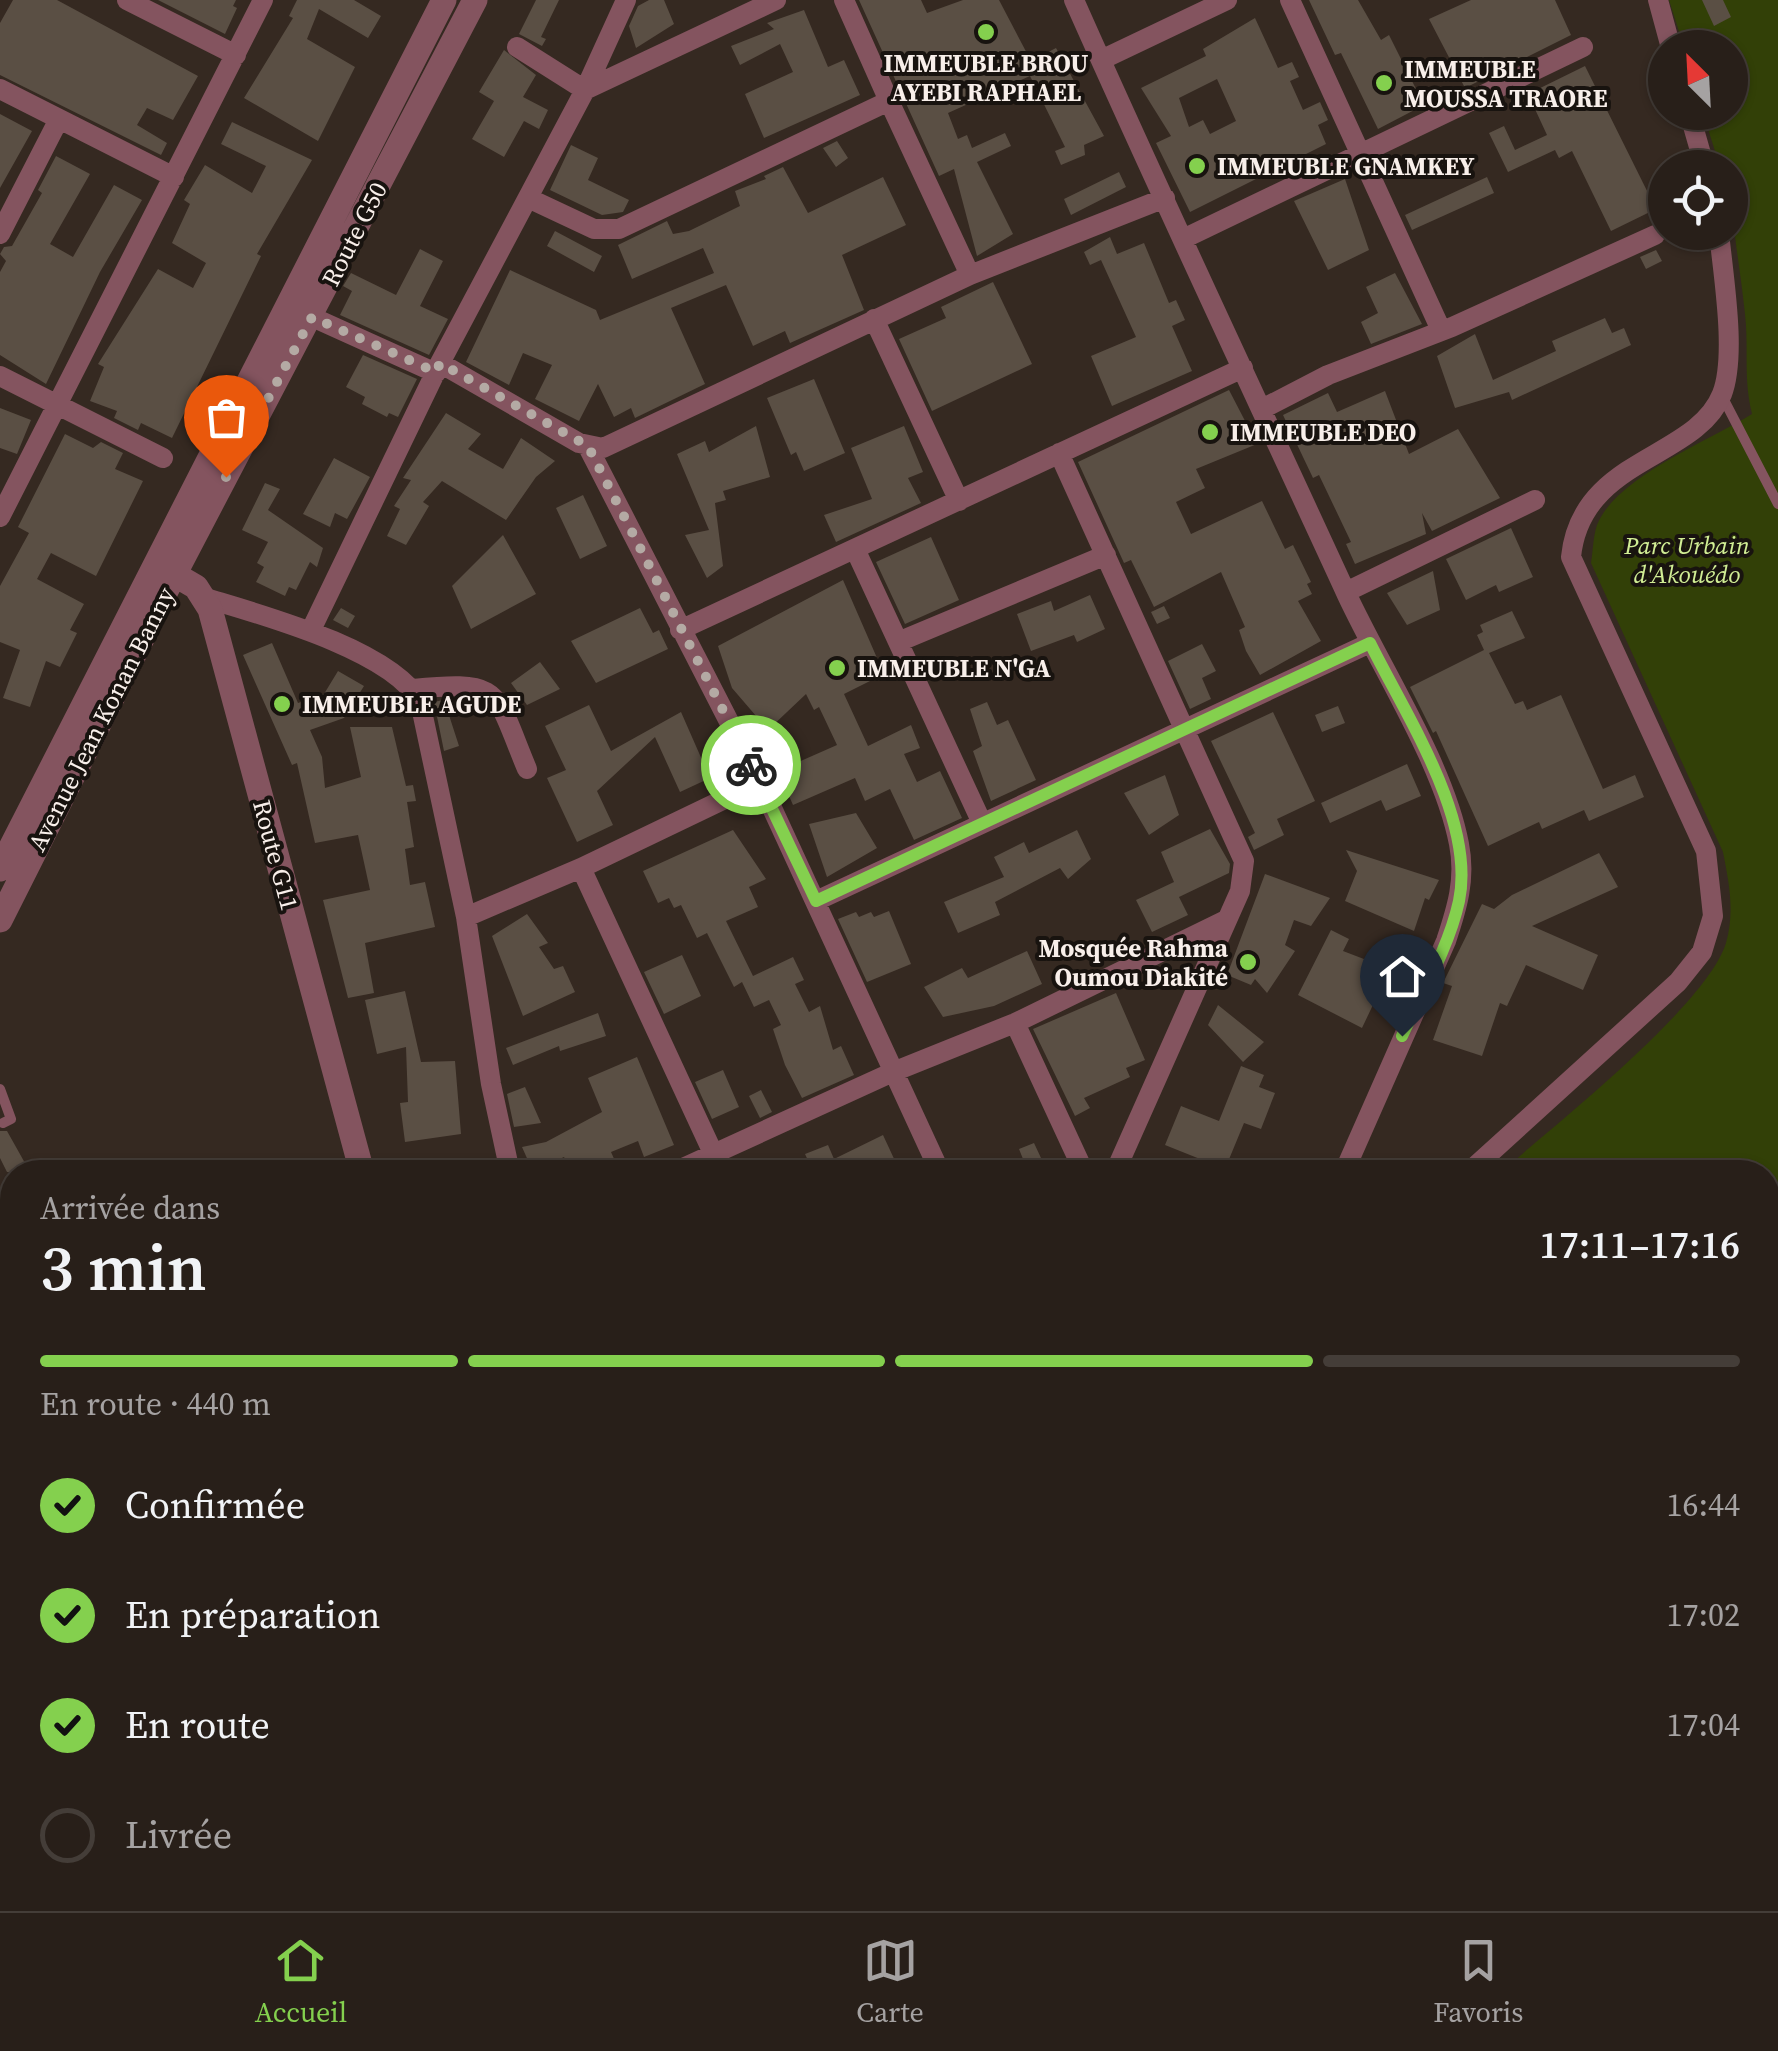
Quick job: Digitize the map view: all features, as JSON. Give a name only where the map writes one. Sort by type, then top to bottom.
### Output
[{"type":"street","points":[[127,0],[236,55]]},
{"type":"street","points":[[0,517],[263,0]]},
{"type":"street","name":"Route G50","points":[[165,568],[444,0]]},
{"type":"street","name":"Route G50","points":[[165,568],[312,317],[474,0]]},
{"type":"street","points":[[311,630],[438,368],[585,90],[626,0]]},
{"type":"street","points":[[585,90],[776,0]]},
{"type":"street","points":[[844,0],[970,275]]},
{"type":"street","points":[[1074,0],[1346,592],[1436,776],[1459,843],[1459,902],[1446,941],[1349,1160]]},
{"type":"street","points":[[1101,60],[1227,0]]},
{"type":"street","points":[[1290,0],[1441,330]]},
{"type":"street","points":[[1658,0],[1666,30]]},
{"type":"street","points":[[517,47],[585,90]]},
{"type":"street","points":[[1184,239],[1582,47]]},
{"type":"street","points":[[0,88],[174,176]]},
{"type":"street","points":[[528,198],[594,229],[619,229],[889,101]]},
{"type":"street","points":[[0,234],[59,119]]},
{"type":"street","points":[[312,317],[438,368],[588,446],[615,444],[970,275],[1165,198]]},
{"type":"street","points":[[1262,409],[1328,375],[1648,239]]},
{"type":"street","points":[[1483,1160],[1678,982],[1702,952],[1712,916],[1706,851],[1572,557],[1574,534],[1587,504],[1699,422],[1722,395],[1726,332],[1720,250]]},
{"type":"street","points":[[874,319],[959,501]]},
{"type":"street","points":[[680,630],[1243,368]]},
{"type":"street","points":[[0,376],[164,458]]},
{"type":"street","points":[[588,446],[760,782],[934,1160]]},
{"type":"street","points":[[1060,453],[1244,861],[1244,877],[1120,1160]]},
{"type":"street","points":[[1346,592],[1534,500]]},
{"type":"street","points":[[854,550],[982,823]]},
{"type":"street","points":[[898,642],[1106,554]]},
{"type":"street","points":[[165,568],[206,598],[311,630],[414,690],[475,684],[489,690],[498,700],[527,768]]},
{"type":"street","name":"Avenue Jean Konan Banny","points":[[0,869],[165,568]]},
{"type":"street","name":"Avenue Jean Konan Banny","points":[[0,920],[165,568]]},
{"type":"street","name":"Route G11","points":[[206,598],[359,1160]]},
{"type":"street","points":[[816,901],[1370,643]]},
{"type":"street","points":[[414,690],[427,724],[466,917],[491,1084],[507,1160]]},
{"type":"street","points":[[466,917],[580,868],[760,782]]},
{"type":"street","points":[[580,868],[713,1153]]},
{"type":"street","points":[[699,1160],[893,1072],[1016,1023],[1226,920]]},
{"type":"street","points":[[1016,1023],[1079,1160]]},
{"type":"lane","points":[[1722,395],[1778,504]]},
{"type":"lane","points":[[0,1088],[11,1110],[11,1119],[3,1123]]},
{"type":"green space","name":"Parc Urbain d'Akouédo","points":[[1669,0],[1778,0],[1778,1160],[1515,1160],[1627,1063],[1690,999],[1713,969],[1729,931],[1730,897],[1723,852],[1591,563],[1597,525],[1623,491],[1752,414],[1736,250],[1748,250],[1748,150],[1715,150],[1708,130],[1748,130],[1748,30],[1679,30]]},
{"type":"building","points":[[13,0],[57,0],[198,76],[173,120],[147,108],[137,125],[167,143],[161,155],[0,75],[0,23]]},
{"type":"building","points":[[158,0],[236,0],[233,6],[237,8],[225,34]]},
{"type":"building","points":[[297,0],[354,0],[381,16],[368,38],[319,9],[307,39],[355,67],[318,141],[244,98],[293,18],[289,16]]},
{"type":"building","points":[[536,0],[559,0],[541,37],[546,39],[542,46],[519,34]]},
{"type":"building","points":[[649,0],[664,0],[674,24],[636,48],[629,26],[638,6]]},
{"type":"building","points":[[859,0],[921,0],[927,13],[963,0],[999,0],[1031,61],[1056,48],[1104,136],[1084,145],[1085,155],[1061,165],[1055,151],[1065,147],[1030,76],[948,113],[958,139],[967,135],[972,148],[1005,133],[1011,146],[977,162],[1013,234],[977,256],[954,169],[939,176]]},
{"type":"building","name":"IMMEUBLE MOUSSA TRAORE","points":[[1309,0],[1358,0],[1381,40],[1389,35],[1424,105],[1378,129],[1341,53],[1335,55]]},
{"type":"building","points":[[1471,0],[1555,0],[1571,35],[1465,88],[1429,19]]},
{"type":"building","points":[[1702,0],[1723,0],[1731,17],[1714,26]]},
{"type":"building","points":[[804,10],[828,67],[844,60],[860,95],[764,138],[745,94],[793,72],[780,44],[740,65],[731,46],[774,29],[767,23]]},
{"type":"building","points":[[1255,18],[1278,68],[1292,62],[1299,77],[1290,81],[1303,110],[1320,102],[1328,120],[1318,125],[1326,144],[1190,212],[1156,143],[1171,136],[1141,88],[1206,56],[1203,49]],"holes":[[[1217,79],[1236,121],[1210,134],[1203,120],[1189,127],[1179,98]]]},
{"type":"building","points":[[504,50],[536,75],[523,97],[548,110],[539,129],[524,121],[504,157],[472,139],[494,101],[479,92]]},
{"type":"building","points":[[1585,66],[1648,193],[1648,213],[1611,231],[1572,151],[1559,158],[1555,150],[1508,172],[1489,133],[1504,126],[1515,150],[1547,135],[1528,94]]},
{"type":"building","points":[[0,114],[32,131],[0,188]]},
{"type":"building","points":[[232,122],[312,160],[257,254],[261,256],[172,438],[141,423],[138,430],[114,418],[117,411],[90,401],[104,367],[98,364],[158,269],[193,288],[206,263],[172,243],[190,204],[184,200],[205,165],[252,193],[266,166],[221,144]]},
{"type":"building","points":[[837,141],[848,158],[836,167],[823,148]]},
{"type":"building","points":[[571,145],[598,158],[588,180],[629,200],[623,212],[602,215],[550,190]]},
{"type":"building","points":[[56,156],[90,174],[50,244],[73,257],[114,185],[142,200],[100,272],[46,384],[0,355],[0,272],[6,261],[0,254],[4,247],[12,246],[42,193],[38,190]]},
{"type":"building","points":[[783,167],[808,213],[883,177],[906,225],[842,255],[864,310],[790,343],[785,331],[753,346],[726,285],[671,308],[705,384],[635,418],[631,408],[614,417],[598,384],[579,421],[535,399],[552,365],[523,353],[509,385],[466,362],[510,270],[596,310],[600,320],[714,273],[703,248],[632,279],[618,245],[667,221],[673,234],[689,231],[740,206],[735,191],[766,179],[764,176]]},
{"type":"building","points":[[1119,172],[1126,187],[1071,215],[1064,199]]},
{"type":"building","points":[[1487,177],[1494,193],[1412,230],[1405,215]]},
{"type":"building","points":[[1345,179],[1369,250],[1328,270],[1294,201]]},
{"type":"building","points":[[555,231],[602,256],[594,272],[547,246]]},
{"type":"building","points":[[1110,237],[1117,254],[1144,243],[1169,303],[1176,300],[1185,320],[1172,326],[1192,371],[1112,406],[1091,356],[1136,337],[1101,260],[1090,265],[1084,252]]},
{"type":"building","points":[[420,249],[443,261],[420,306],[448,319],[429,355],[340,315],[352,291],[343,286],[351,273],[396,295]]},
{"type":"building","points":[[1656,250],[1662,261],[1646,269],[1640,257]]},
{"type":"building","points":[[1395,273],[1422,324],[1371,344],[1361,322],[1378,313],[1366,287]]},
{"type":"building","points":[[993,282],[1032,364],[932,411],[899,339],[946,318],[941,307]]},
{"type":"building","points":[[1605,318],[1612,333],[1624,328],[1631,345],[1512,400],[1509,392],[1455,408],[1437,356],[1475,334],[1493,380],[1556,351],[1552,341]]},
{"type":"building","points":[[363,355],[417,379],[398,417],[389,413],[387,417],[362,404],[365,397],[346,387]]},
{"type":"building","points":[[814,379],[845,453],[804,471],[796,452],[791,455],[767,398]]},
{"type":"building","points":[[1229,390],[1257,444],[1196,469],[1205,488],[1176,502],[1191,534],[1262,501],[1285,549],[1293,545],[1311,582],[1307,584],[1312,594],[1298,601],[1321,641],[1260,675],[1246,651],[1239,630],[1245,627],[1221,572],[1154,607],[1131,560],[1124,563],[1078,462]]},
{"type":"building","points":[[1385,391],[1409,454],[1458,429],[1500,498],[1432,531],[1422,513],[1426,534],[1355,564],[1346,544],[1351,542],[1319,475],[1313,478],[1283,415],[1328,393],[1337,412]]},
{"type":"building","points":[[0,408],[31,420],[17,454],[0,448]]},
{"type":"building","points":[[446,413],[481,434],[468,449],[503,469],[521,438],[555,461],[536,477],[506,520],[442,481],[423,502],[429,506],[406,545],[387,536],[400,509],[394,506],[411,480],[403,478]]},
{"type":"building","points":[[756,426],[770,477],[723,491],[726,500],[715,503],[723,566],[707,578],[685,535],[709,530],[677,454],[705,441],[709,452]]},
{"type":"building","points":[[904,426],[923,472],[908,478],[921,503],[836,542],[824,515],[872,499],[851,448]]},
{"type":"building","points":[[65,434],[93,448],[101,442],[123,453],[115,469],[143,481],[96,576],[51,553],[37,579],[84,604],[70,630],[77,633],[60,667],[46,661],[30,707],[3,698],[20,650],[0,642],[0,586],[29,533],[18,527]]},
{"type":"building","points":[[334,458],[370,477],[347,519],[335,513],[330,527],[303,514]]},
{"type":"building","points":[[265,483],[280,489],[268,510],[323,548],[317,567],[310,562],[296,590],[289,587],[285,596],[256,582],[264,567],[257,563],[268,542],[242,530]]},
{"type":"building","points":[[583,495],[607,546],[580,559],[556,508]]},
{"type":"building","points":[[1511,528],[1533,577],[1499,592],[1496,585],[1466,600],[1446,559]]},
{"type":"building","points":[[503,535],[536,594],[471,629],[452,586]]},
{"type":"building","points":[[931,537],[959,600],[905,624],[876,562]]},
{"type":"building","points":[[1433,571],[1440,610],[1407,625],[1387,593]]},
{"type":"building","points":[[843,580],[884,674],[844,694],[868,746],[911,725],[920,748],[904,754],[917,782],[940,771],[962,818],[914,840],[890,789],[865,801],[855,778],[793,805],[778,771],[837,745],[819,707],[814,710],[806,694],[768,730],[732,688],[718,646]]},
{"type":"building","points":[[1090,595],[1105,629],[1077,642],[1074,635],[1031,651],[1017,614],[1051,601],[1054,611]]},
{"type":"building","points":[[1164,606],[1170,618],[1157,624],[1151,612]]},
{"type":"building","points":[[341,608],[355,616],[348,628],[333,620]]},
{"type":"building","points":[[640,608],[653,633],[659,630],[668,649],[596,683],[571,641]]},
{"type":"building","points":[[1512,611],[1525,638],[1489,653],[1515,704],[1523,701],[1527,710],[1561,695],[1603,789],[1635,775],[1644,797],[1589,821],[1584,810],[1542,829],[1539,822],[1488,846],[1436,731],[1433,733],[1410,687],[1484,650],[1477,635],[1483,632],[1480,625]]},
{"type":"building","points":[[272,643],[298,703],[324,694],[338,671],[364,686],[344,718],[310,730],[322,757],[325,788],[361,777],[350,727],[392,727],[406,786],[413,785],[416,801],[407,802],[414,847],[405,849],[410,885],[425,882],[435,927],[365,943],[374,993],[348,998],[323,900],[370,890],[358,835],[315,843],[297,763],[292,765],[243,655]]},
{"type":"building","points":[[1202,644],[1216,671],[1202,678],[1211,699],[1190,709],[1168,661]]},
{"type":"building","points":[[540,662],[560,689],[527,705],[511,683]]},
{"type":"building","points":[[443,700],[443,714],[448,712],[459,746],[444,751],[434,702]]},
{"type":"building","points":[[987,702],[997,725],[1008,720],[1036,780],[991,801],[973,751],[982,746],[970,709]]},
{"type":"building","points":[[589,705],[611,751],[681,712],[710,778],[680,792],[655,737],[597,791],[613,825],[577,842],[547,778],[566,770],[545,726]]},
{"type":"building","points":[[1338,706],[1345,723],[1322,732],[1315,715]]},
{"type":"building","points":[[1273,712],[1315,801],[1277,819],[1284,835],[1254,850],[1248,837],[1255,833],[1211,741]]},
{"type":"building","points":[[1407,764],[1421,796],[1386,811],[1381,800],[1330,823],[1321,803]]},
{"type":"building","points":[[1165,775],[1179,815],[1149,835],[1124,793]]},
{"type":"building","points":[[856,813],[877,848],[827,877],[809,824]]},
{"type":"building","points":[[1210,829],[1230,864],[1229,873],[1179,897],[1188,915],[1152,932],[1136,900],[1174,882],[1161,852]]},
{"type":"building","points":[[733,830],[766,879],[749,887],[758,907],[726,921],[753,976],[793,957],[804,980],[795,984],[809,1012],[820,1006],[833,1050],[841,1046],[854,1075],[802,1098],[785,1065],[773,1029],[781,1025],[769,1000],[754,1007],[742,982],[734,987],[707,933],[697,938],[681,905],[674,908],[669,898],[658,903],[643,871]]},
{"type":"building","points":[[1077,830],[1091,859],[1068,879],[1060,868],[995,902],[1000,915],[958,933],[944,902],[1004,877],[994,857],[1024,842],[1029,853]]},
{"type":"building","points":[[1346,850],[1439,880],[1429,900],[1425,898],[1414,931],[1345,901],[1357,871]]},
{"type":"building","points":[[1599,853],[1618,887],[1532,926],[1598,955],[1583,990],[1526,965],[1507,1006],[1500,1003],[1482,1056],[1433,1040],[1452,986],[1443,983],[1482,904],[1494,909],[1512,895]]},
{"type":"building","points":[[1265,874],[1330,898],[1311,926],[1294,920],[1285,945],[1295,951],[1267,993],[1255,979],[1251,985],[1227,975]]},
{"type":"building","points":[[889,911],[911,964],[867,982],[838,919],[856,912],[859,917],[871,912],[874,917]]},
{"type":"building","points":[[527,914],[548,943],[539,947],[554,969],[563,966],[575,992],[523,1016],[492,936]]},
{"type":"building","points":[[1331,930],[1349,939],[1343,951],[1390,969],[1362,1028],[1298,995]]},
{"type":"building","points":[[1027,951],[1042,984],[994,1006],[943,1017],[924,987],[962,968],[968,978]]},
{"type":"building","points":[[682,955],[701,996],[664,1014],[644,972]]},
{"type":"building","points":[[405,991],[421,1062],[455,1061],[461,1134],[405,1142],[400,1103],[408,1102],[406,1047],[377,1054],[365,1000]]},
{"type":"building","points":[[1116,993],[1145,1060],[1126,1068],[1130,1077],[1084,1098],[1090,1108],[1075,1116],[1033,1029]]},
{"type":"building","points":[[1218,1005],[1264,1042],[1243,1062],[1208,1025]]},
{"type":"building","points":[[598,1013],[606,1036],[560,1051],[559,1046],[513,1065],[506,1048]]},
{"type":"building","points":[[637,1057],[674,1145],[644,1157],[638,1141],[611,1152],[615,1160],[528,1160],[522,1147],[546,1142],[602,1112],[588,1078]]},
{"type":"building","points":[[1241,1066],[1264,1075],[1259,1087],[1275,1093],[1261,1129],[1244,1123],[1229,1160],[1202,1160],[1165,1145],[1181,1106],[1219,1121]]},
{"type":"building","points":[[723,1070],[739,1107],[712,1119],[695,1082]]},
{"type":"building","points":[[525,1087],[541,1123],[514,1127],[507,1094]]},
{"type":"building","points":[[761,1090],[772,1112],[760,1118],[749,1096]]},
{"type":"building","points":[[0,1131],[7,1131],[23,1160],[0,1158]]},
{"type":"building","points":[[883,1135],[895,1160],[808,1160],[805,1154],[828,1145],[834,1159]]},
{"type":"building","points":[[1034,1143],[1041,1158],[1023,1160],[1019,1149]]},
{"type":"way so far","points":[[226,477],[312,317],[436,372],[440,363],[588,446],[751,765]]},
{"type":"place","name":"IMMEUBLE BROU AYEBI RAPHAEL","points":[[986,32]]},
{"type":"place","name":"IMMEUBLE MOUSSA TRAORE","points":[[1384,83]]},
{"type":"place","name":"IMMEUBLE GNAMKEY","points":[[1197,166]]},
{"type":"place","name":"IMMEUBLE DEO","points":[[1210,432]]},
{"type":"place","name":"IMMEUBLE N'GA","points":[[837,668]]},
{"type":"place","name":"IMMEUBLE AGUDE","points":[[282,704]]},
{"type":"place","name":"Mosquée Rahma Oumou Diakité","points":[[1248,962]]},
{"type":"route","points":[[751,765],[816,901],[1370,643],[1436,776],[1459,843],[1462,871],[1459,902],[1446,941],[1402,1036]]}]
